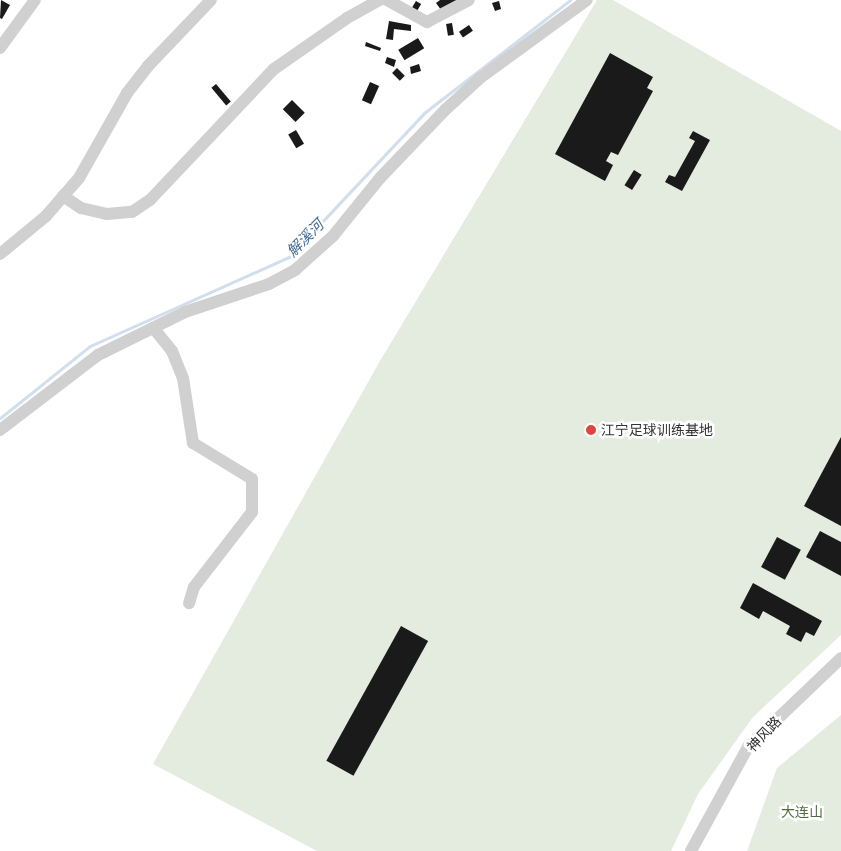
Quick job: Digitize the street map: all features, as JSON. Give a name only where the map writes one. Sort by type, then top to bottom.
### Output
[{"type":"street","points":[[0,48],[35,0]]},
{"type":"street","points":[[0,254],[46,216],[79,178],[127,93],[148,66],[211,0]]},
{"type":"street","points":[[63,196],[81,208],[107,214],[132,212],[150,200],[274,68],[348,18],[380,0]]},
{"type":"street","points":[[387,0],[427,22],[469,0]]},
{"type":"street","points":[[0,430],[98,355],[154,330],[185,312],[269,284],[295,270],[333,236],[380,178],[445,110],[480,78],[587,0]]},
{"type":"street","points":[[154,330],[172,351],[183,378],[193,443],[252,479],[252,512],[194,587],[189,603]]},
{"type":"street","name":"神风路","points":[[691,851],[748,748],[841,658]]},
{"type":"green space","name":"江宁足球训练基地","points":[[597,0],[613,0],[841,131],[841,635],[753,717],[698,794],[671,851],[317,851],[153,764],[380,361]]},
{"type":"green space","name":"大连山","points":[[841,715],[841,851],[747,851],[777,768]]},
{"type":"building","points":[[1,0],[10,5],[2,19],[0,18]]},
{"type":"building","points":[[440,0],[464,0],[444,14],[436,3]]},
{"type":"building","points":[[416,1],[421,4],[416,13],[411,10]]},
{"type":"building","points":[[499,1],[501,9],[495,11],[492,3]]},
{"type":"building","points":[[389,21],[411,25],[411,31],[394,29],[393,40],[386,39]]},
{"type":"building","points":[[452,23],[454,35],[448,36],[446,24]]},
{"type":"building","points":[[469,25],[473,31],[463,38],[459,32]]},
{"type":"building","points":[[418,38],[424,48],[404,60],[398,50]]},
{"type":"building","points":[[366,42],[381,48],[380,51],[365,46]]},
{"type":"building","points":[[610,53],[653,77],[647,88],[653,91],[618,155],[611,152],[606,161],[613,165],[605,181],[555,154]]},
{"type":"building","points":[[387,57],[396,60],[394,67],[385,63]]},
{"type":"building","points":[[419,64],[421,71],[411,74],[410,67]]},
{"type":"building","points":[[397,68],[405,76],[400,81],[392,73]]},
{"type":"building","points":[[370,82],[379,86],[371,104],[362,100]]},
{"type":"building","points":[[216,84],[231,102],[226,105],[211,88]]},
{"type":"building","points":[[292,100],[305,113],[296,122],[283,109]]},
{"type":"building","points":[[296,130],[304,144],[296,148],[288,134]]},
{"type":"building","points":[[693,131],[710,140],[682,191],[665,182],[669,175],[675,177],[695,141],[689,138]]},
{"type":"building","points":[[634,170],[642,175],[632,190],[624,185]]},
{"type":"building","points":[[841,437],[841,526],[804,506]]},
{"type":"building","points":[[820,531],[841,542],[841,576],[806,557]]},
{"type":"building","points":[[777,537],[801,550],[785,580],[761,567]]},
{"type":"building","points":[[753,583],[822,621],[814,636],[806,632],[801,642],[786,634],[790,626],[763,611],[759,619],[740,608]]},
{"type":"building","points":[[401,626],[428,641],[353,776],[326,761]]},
{"type":"waterway","name":"解溪河","points":[[0,418],[90,346],[289,257],[424,113],[570,0]]},
{"type":"place","name":"江宁足球训练基地","points":[[591,430]]}]
